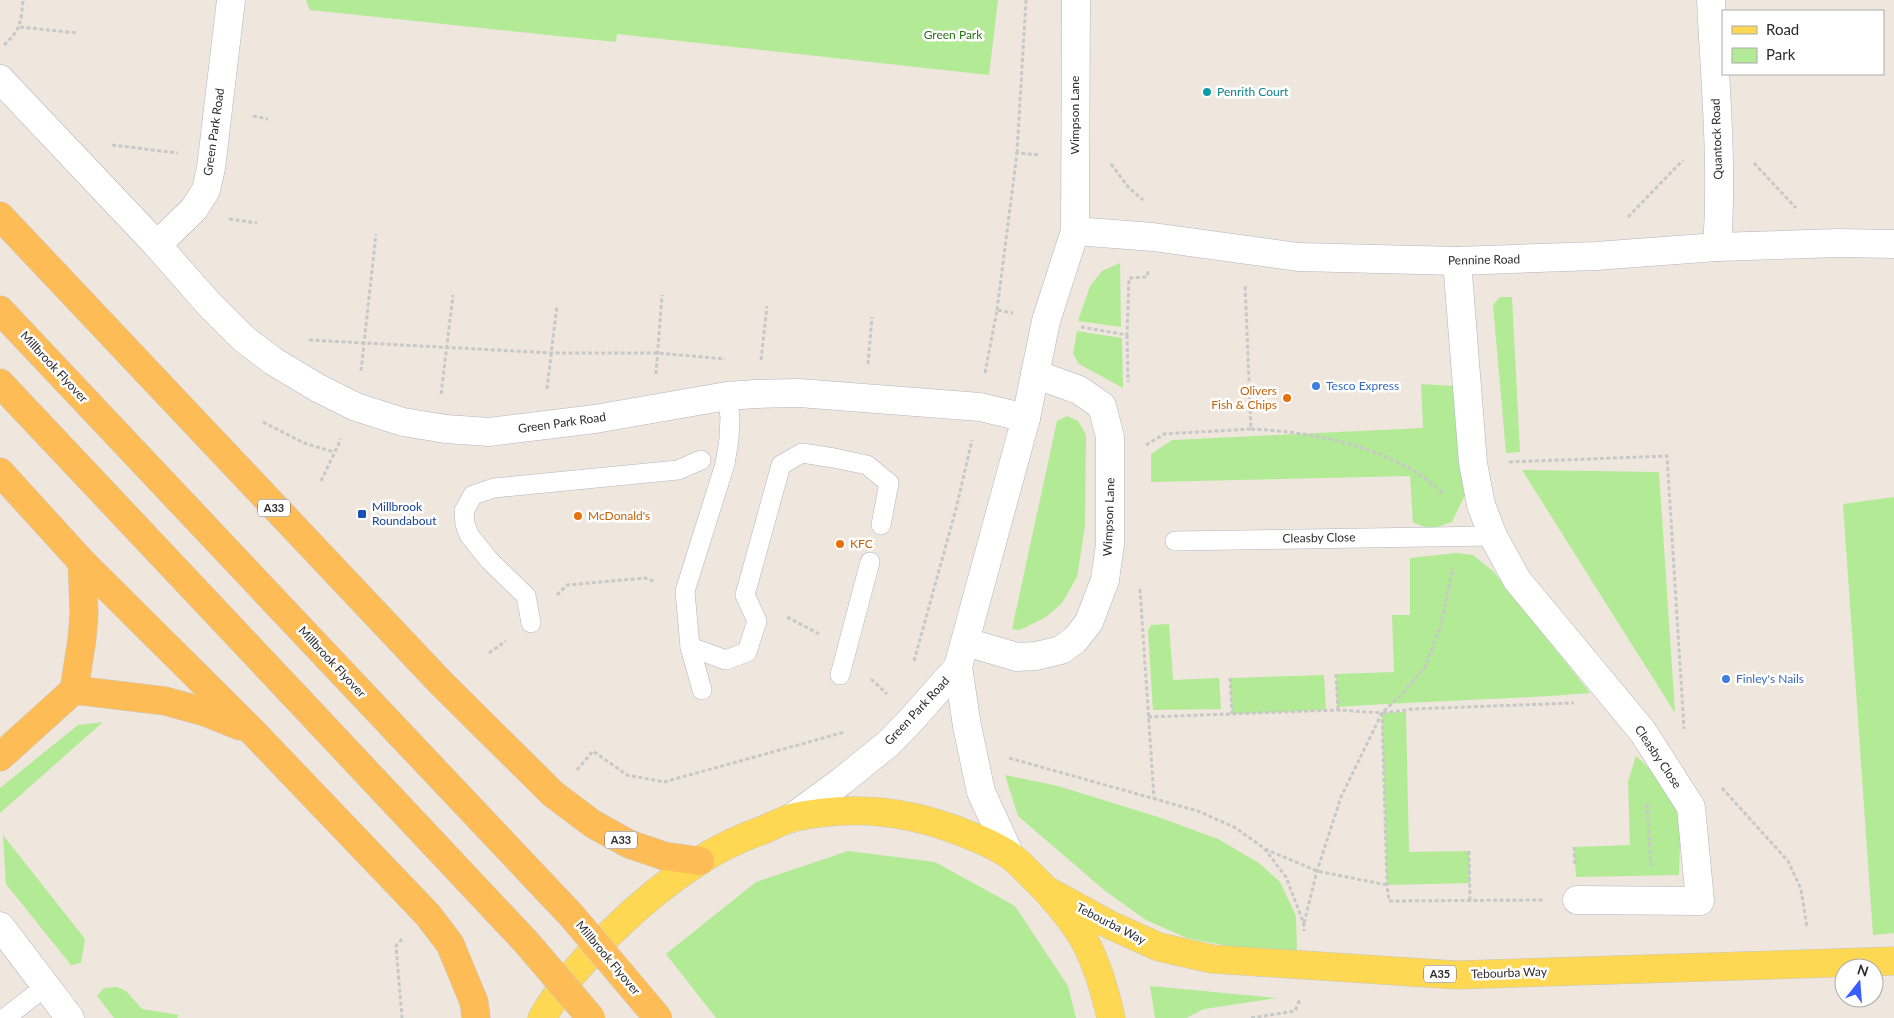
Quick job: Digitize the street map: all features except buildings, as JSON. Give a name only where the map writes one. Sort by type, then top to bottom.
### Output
[{"type":"highway","name":"A33","points":[[0,216],[441,683],[553,794],[593,824],[629,844],[664,856],[700,861]]},
{"type":"highway","name":"Millbrook Flyover","points":[[0,310],[572,916],[658,1018]]},
{"type":"highway","points":[[0,383],[528,943],[591,1018]]},
{"type":"highway","points":[[0,472],[82,562],[252,731],[428,915],[450,944],[474,1002],[476,1018]]},
{"type":"highway","points":[[0,757],[74,690],[84,613],[82,562]]},
{"type":"highway","points":[[74,690],[164,701],[205,712],[252,731]]},
{"type":"main road","points":[[542,1018],[574,973],[597,947],[632,914],[675,878],[700,861],[738,840],[790,819],[871,810],[908,815],[946,825],[1010,855],[1048,891],[1081,934],[1098,971],[1111,1018]]},
{"type":"main road","name":"Tebourba Way","points":[[1048,891],[1110,925],[1159,947],[1212,960],[1456,975],[1894,961]]},
{"type":"street","name":"Green Park Road","points":[[157,245],[194,209],[206,190],[212,157],[231,0]]},
{"type":"street","name":"Wimpson Lane","points":[[1035,374],[1079,390],[1102,406],[1110,437],[1110,544],[1105,580],[1089,622],[1075,640],[1061,650],[1017,658],[962,654],[1026,418],[1035,374],[1046,321],[1076,230],[1076,0]]},
{"type":"street","name":"Quantock Road","points":[[1711,0],[1717,124],[1719,222],[1717,247]]},
{"type":"street","name":"Green Park Road","points":[[0,79],[157,245],[208,303],[244,339],[273,361],[318,388],[356,407],[403,422],[436,428],[490,432],[542,426],[727,396],[793,393],[980,407],[1026,418]]},
{"type":"street","name":"Pennine Road","points":[[1076,230],[1153,237],[1298,257],[1457,261],[1596,256],[1717,247],[1838,243],[1894,244]]},
{"type":"street","name":"Cleasby Close","points":[[1457,261],[1473,463],[1482,506],[1478,536],[1643,732],[1691,807],[1700,901],[1577,900]]},
{"type":"street","name":"Green Park Road","points":[[790,819],[842,781],[888,742],[913,718],[962,654]]},
{"type":"street","name":"Green Park Road","points":[[962,654],[967,726],[981,792],[1010,855]]},
{"type":"street","points":[[0,926],[70,1018]]},
{"type":"lane","points":[[702,690],[690,647],[685,591],[725,464],[730,417],[727,396]]},
{"type":"lane","points":[[690,647],[726,660],[746,652],[757,621],[745,595],[781,464],[802,453],[867,465],[889,484],[881,525]]},
{"type":"lane","points":[[531,624],[526,596],[489,560],[469,535],[464,524],[464,511],[473,495],[494,488],[678,470],[701,460]]},
{"type":"lane","name":"Cleasby Close","points":[[1175,541],[1478,536]]},
{"type":"lane","points":[[840,675],[870,562]]},
{"type":"lane","points":[[4,1018],[46,986]]},
{"type":"path","points":[[0,49],[14,37],[20,27],[23,0]]},
{"type":"path","points":[[996,310],[1017,153],[1026,0]]},
{"type":"path","points":[[20,27],[77,33]]},
{"type":"path","points":[[1596,256],[1620,225],[1717,124],[1808,221],[1838,243]]},
{"type":"path","points":[[55,137],[212,157]]},
{"type":"path","points":[[1017,153],[1109,162],[1129,188],[1147,203]]},
{"type":"path","points":[[321,481],[356,407],[376,234]]},
{"type":"path","points":[[436,428],[453,295]]},
{"type":"path","points":[[652,408],[662,295]]},
{"type":"path","points":[[542,426],[557,305]]},
{"type":"path","points":[[767,306],[760,362],[793,393]]},
{"type":"path","points":[[864,398],[872,317]]},
{"type":"path","points":[[302,340],[447,346],[551,353],[658,353],[732,359]]},
{"type":"path","points":[[262,422],[304,443],[334,452]]},
{"type":"path","points":[[1251,429],[1319,436],[1384,456],[1420,475],[1454,503],[1478,536],[1425,667],[1382,713],[1342,797],[1317,871],[1304,924],[1303,938]]},
{"type":"path","points":[[1473,463],[1666,456],[1685,747],[1659,758],[1645,772],[1653,901]]},
{"type":"path","points":[[488,653],[531,624],[567,586],[645,578],[685,591]]},
{"type":"path","points":[[1336,674],[1338,710]]},
{"type":"path","points":[[1230,678],[1232,714]]},
{"type":"path","points":[[1148,717],[1338,710],[1382,713],[1412,709],[1616,701]]},
{"type":"path","points":[[1382,713],[1389,900],[1577,900]]},
{"type":"path","points":[[587,759],[593,751],[626,775],[664,782],[851,730]]},
{"type":"path","points":[[1003,756],[1198,811],[1234,827],[1264,848],[1317,871],[1387,885]]},
{"type":"path","points":[[1717,782],[1788,861],[1801,889],[1808,934]]},
{"type":"path","points":[[1264,848],[1286,877],[1304,924]]},
{"type":"path","points":[[1469,851],[1470,900]]},
{"type":"path","points":[[402,1018],[396,946],[404,937]]},
{"type":"path","points":[[1251,1018],[1295,1011],[1300,1001]]},
{"type":"green space","name":"Green Park","points":[[306,0],[998,0],[989,75],[617,34],[616,42],[310,10]]},
{"type":"green space","points":[[1120,263],[1121,327],[1078,321],[1090,286],[1102,271]]},
{"type":"green space","points":[[1500,297],[1512,297],[1520,452],[1506,453],[1493,305]]},
{"type":"green space","points":[[1077,331],[1122,338],[1123,388],[1079,364],[1073,354]]},
{"type":"green space","points":[[1421,384],[1453,386],[1465,495],[1452,522],[1441,526],[1428,528],[1413,522],[1410,476],[1151,482],[1151,454],[1172,440],[1423,428]]},
{"type":"green space","points":[[1067,416],[1078,421],[1086,435],[1085,526],[1077,577],[1062,603],[1046,617],[1020,630],[1012,629],[1057,421]]},
{"type":"green space","points":[[1522,470],[1659,472],[1675,713]]},
{"type":"green space","points":[[1894,497],[1894,933],[1873,935],[1843,504]]},
{"type":"green space","points":[[1456,553],[1473,555],[1493,571],[1590,693],[1337,707],[1336,674],[1394,672],[1392,615],[1410,615],[1410,558]]},
{"type":"green space","points":[[1169,624],[1173,680],[1219,678],[1221,709],[1153,710],[1148,631],[1151,625]]},
{"type":"green space","points":[[1324,675],[1326,710],[1232,714],[1230,678]]},
{"type":"green space","points":[[1406,712],[1409,852],[1469,851],[1470,883],[1387,885],[1382,713]]},
{"type":"green space","points":[[103,722],[0,813],[0,788],[78,725]]},
{"type":"green space","points":[[1636,756],[1662,783],[1677,808],[1680,830],[1679,875],[1576,877],[1574,847],[1630,845],[1628,782]]},
{"type":"green space","points":[[1005,775],[1058,786],[1158,817],[1218,839],[1259,863],[1280,882],[1296,916],[1297,954],[1243,949],[1187,938],[1146,920],[1104,890],[1018,816]]},
{"type":"green space","points":[[3,835],[85,939],[81,963],[71,965],[6,884]]},
{"type":"green space","points":[[848,851],[935,862],[1015,906],[1068,986],[1076,1018],[716,1018],[666,954],[756,882]]},
{"type":"green space","points":[[1150,986],[1277,998],[1204,1009],[1186,1018],[1155,1018]]},
{"type":"green space","points":[[117,987],[126,991],[142,1009],[179,1015],[177,1018],[114,1018],[97,996],[104,988]]},
{"type":"place","name":"Penrith Court","points":[[1207,92]]},
{"type":"place","name":"Tesco Express","points":[[1316,386]]},
{"type":"place","name":"Olivers Fish & Chips","points":[[1287,398]]},
{"type":"place","name":"Millbrook Roundabout","points":[[362,514]]},
{"type":"place","name":"McDonald's","points":[[578,516]]},
{"type":"place","name":"KFC","points":[[840,544]]},
{"type":"place","name":"Finley's Nails","points":[[1726,679]]}]
